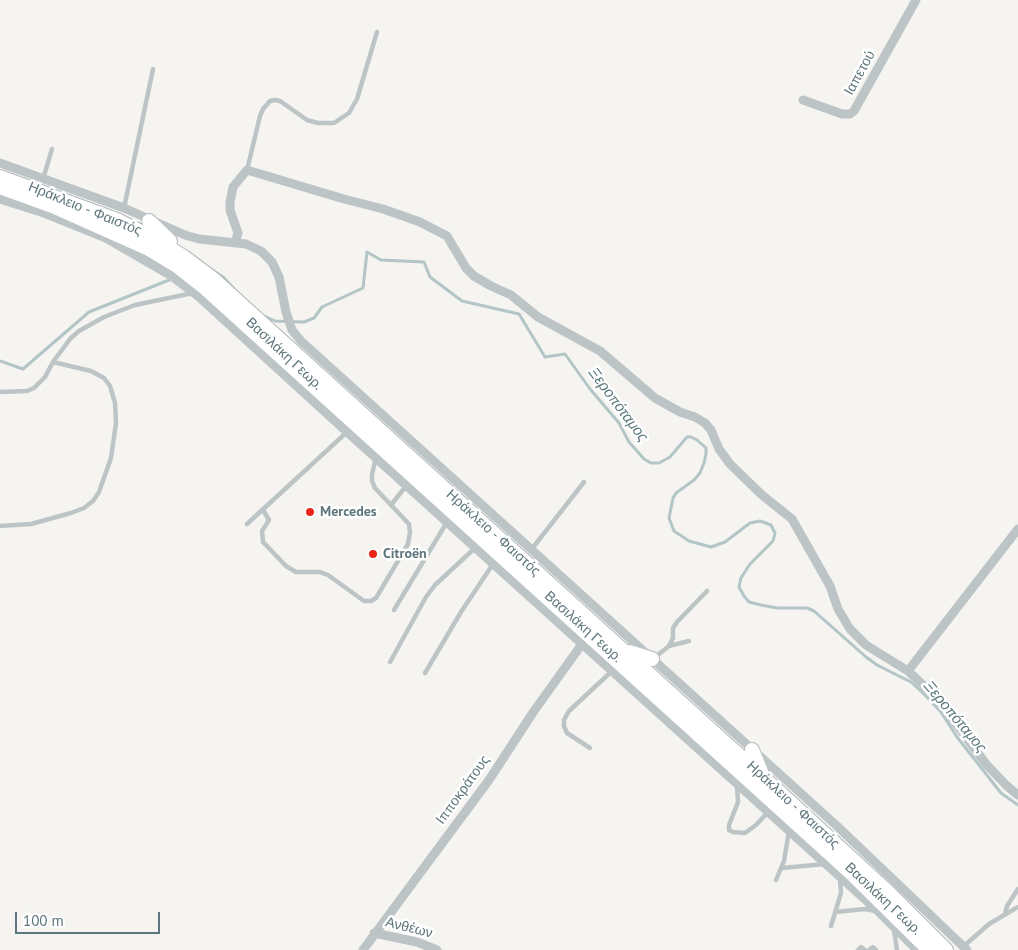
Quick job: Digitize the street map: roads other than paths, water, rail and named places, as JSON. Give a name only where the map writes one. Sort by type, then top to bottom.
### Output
[{"type":"main road","name":"Ηράκλειο - Φαιστός","points":[[0,177],[37,189],[117,220],[151,236],[212,278],[765,779],[890,894],[946,950]]},
{"type":"main road","name":"Ηράκλειο - Φαιστός","points":[[2,195],[37,189],[177,266],[230,310],[850,872],[929,950]]},
{"type":"main road","points":[[149,221],[212,278]]},
{"type":"main road","points":[[333,404],[347,432]]},
{"type":"main road","points":[[622,649],[652,659]]},
{"type":"main road","points":[[752,750],[765,779]]},
{"type":"street","name":"Ιαπετού","points":[[803,100],[842,114],[850,114],[854,111],[916,0]]},
{"type":"street","points":[[0,163],[21,170],[37,189],[36,204],[48,215]]},
{"type":"street","points":[[21,170],[37,189],[124,208],[149,221],[192,237],[235,242],[238,233],[230,210],[230,202],[233,187],[247,170],[383,209],[435,228],[447,236],[466,268],[474,276],[491,286],[511,294],[538,317],[600,352],[655,398],[705,423],[711,430],[719,449],[730,464],[762,495],[792,519],[830,586],[838,610],[850,629],[866,645],[908,671],[936,697],[986,764],[1006,786],[1018,795]]},
{"type":"street","name":"Βασιλάκη Γεωρ.","points":[[2,195],[106,238],[170,275],[194,293],[224,318],[736,785],[879,912],[917,950]]},
{"type":"street","name":"Βασιλάκη Γεωρ.","points":[[235,242],[254,247],[272,262],[279,277],[291,327],[298,338],[837,826],[966,948]]},
{"type":"street","points":[[908,671],[1018,529]]},
{"type":"street","name":"Ιπποκράτους","points":[[363,950],[489,780],[534,711],[582,644]]},
{"type":"street","name":"Ανθέων","points":[[374,934],[417,942],[437,950]]},
{"type":"lane","points":[[247,170],[260,116],[270,101],[280,101],[307,120],[318,123],[334,123],[349,113],[360,92],[377,32]]},
{"type":"lane","points":[[124,208],[153,69]]},
{"type":"lane","points":[[37,189],[52,149]]},
{"type":"lane","points":[[0,392],[27,391],[34,388],[45,377],[53,362],[75,335],[104,317],[135,305],[194,293]]},
{"type":"lane","points":[[0,526],[31,524],[84,508],[93,501],[99,492],[111,458],[116,422],[115,403],[110,386],[104,378],[91,371],[53,362]]},
{"type":"lane","points":[[247,524],[347,432]]},
{"type":"lane","points":[[263,510],[269,520],[262,531],[263,542],[286,566],[296,572],[320,572],[328,575],[364,601],[371,601],[376,598],[408,544],[410,532],[409,524],[375,488],[372,474],[376,458]]},
{"type":"lane","points":[[531,550],[584,482]]},
{"type":"lane","points":[[391,504],[406,486]]},
{"type":"lane","points":[[394,610],[447,522]]},
{"type":"lane","points":[[390,662],[435,585],[475,548]]},
{"type":"lane","points":[[425,673],[461,612],[493,564]]},
{"type":"lane","points":[[669,646],[673,638],[673,628],[677,622],[707,591]]},
{"type":"lane","points":[[652,659],[669,646],[689,640]]},
{"type":"lane","points":[[590,748],[567,733],[564,720],[569,712],[612,671]]},
{"type":"lane","points":[[736,785],[738,802],[729,825],[729,830],[745,833],[756,825],[768,812]]},
{"type":"lane","points":[[776,880],[786,853],[789,831]]},
{"type":"lane","points":[[782,868],[826,864]]},
{"type":"lane","points":[[831,926],[841,893],[842,885],[839,876]]},
{"type":"lane","points":[[1005,914],[1007,906],[1018,889]]},
{"type":"lane","points":[[966,948],[979,931],[1018,907]]},
{"type":"lane","points":[[836,912],[865,909],[879,912]]},
{"type":"lane","points":[[892,924],[897,950]]},
{"type":"lane","points":[[858,950],[861,947],[867,950],[873,947],[876,950]]},
{"type":"waterway","name":"Ξεροπόταμος","points":[[264,316],[275,321],[304,322],[314,318],[322,307],[363,288],[367,252],[381,260],[424,262],[430,277],[462,301],[519,314],[545,357],[565,354],[590,389],[619,423],[629,442],[644,459],[651,463],[659,463],[670,457],[687,437],[697,440],[706,448],[704,463],[700,473],[694,480],[676,493],[673,498],[669,518],[674,531],[689,541],[711,547],[725,542],[750,523],[760,521],[771,525],[775,533],[773,541],[750,564],[741,578],[739,587],[749,602],[777,608],[807,608],[814,611],[866,657],[877,665],[911,682],[941,712],[957,737],[1001,793],[1018,805]]},
{"type":"waterway","name":"Ξεροπόταμος","points":[[212,270],[223,277],[237,292]]},
{"type":"waterway","name":"Ξεροπόταμος","points":[[0,361],[23,369],[89,312],[169,280]]},
{"type":"place","name":"Mercedes","points":[[310,512]]},
{"type":"place","name":"Citroën","points":[[373,554]]}]
